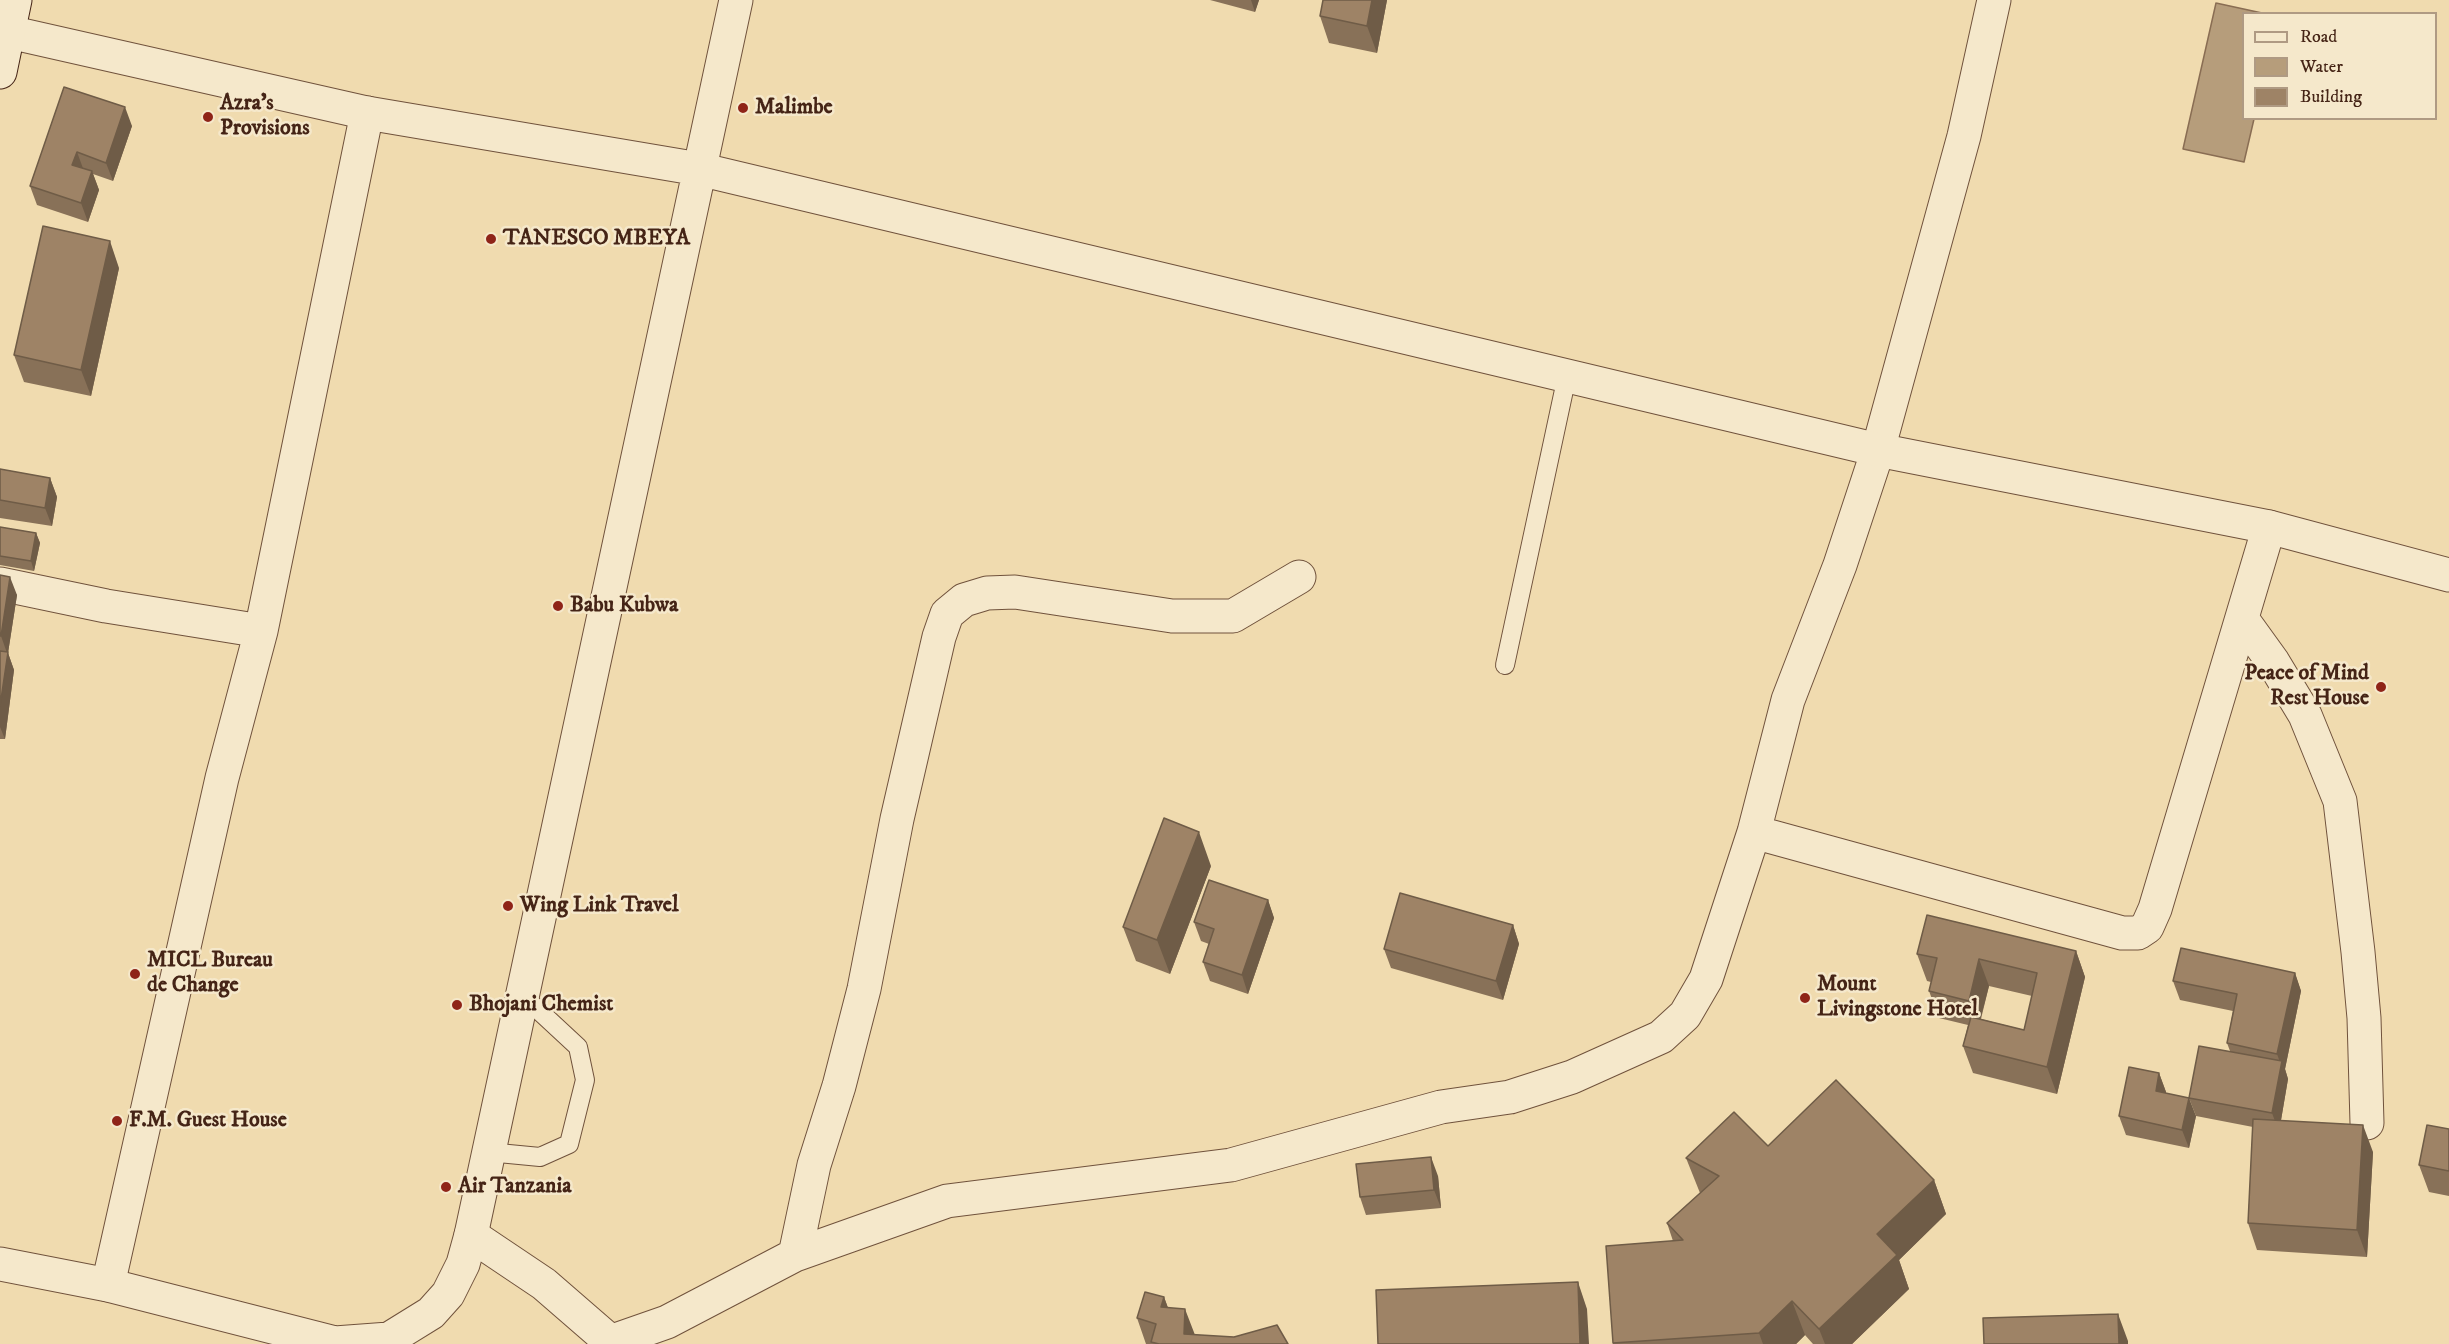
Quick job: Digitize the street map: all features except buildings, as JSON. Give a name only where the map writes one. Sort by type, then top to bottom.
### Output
[{"type":"street","points":[[0,72],[4,31],[15,0]]},
{"type":"street","points":[[0,1264],[108,1285],[335,1342],[397,1342],[431,1313],[448,1294],[463,1264],[471,1235],[736,0]]},
{"type":"street","points":[[471,1235],[544,1284],[608,1343],[670,1333],[795,1255],[947,1201],[1231,1165],[1441,1107],[1510,1097],[1572,1077],[1661,1037],[1685,1015],[1706,979],[1754,832],[1788,700],[1840,565],[1878,450],[1964,136],[1994,0]]},
{"type":"street","points":[[4,31],[367,113],[699,169],[1878,450],[2269,527],[2449,576]]},
{"type":"street","points":[[108,1285],[222,778],[261,631],[367,113]]},
{"type":"street","points":[[1754,832],[2122,933],[2138,933],[2147,927],[2155,909],[2269,527]]},
{"type":"street","points":[[795,1255],[814,1165],[864,988],[897,819],[939,637],[947,614],[964,600],[987,593],[1015,592],[1172,616],[1233,616],[1299,577]]},
{"type":"street","points":[[0,584],[106,606],[261,631]]},
{"type":"street","points":[[2242,620],[2273,662],[2305,715],[2340,801],[2364,1018],[2367,1124]]},
{"type":"lane","points":[[1505,665],[1567,376]]},
{"type":"lane","points":[[488,1152],[540,1157],[569,1144],[585,1080],[578,1047],[522,995]]},
{"type":"water","points":[[2216,3],[2257,12],[2242,12],[2242,120],[2254,120],[2244,162],[2183,149]]},
{"type":"place","name":"Malimbe","points":[[743,108]]},
{"type":"place","name":"Azra's Provisions","points":[[208,117]]},
{"type":"place","name":"TANESCO MBEYA","points":[[491,239]]},
{"type":"place","name":"Babu Kubwa","points":[[558,606]]},
{"type":"place","name":"Peace of Mind Rest House","points":[[2381,687]]},
{"type":"place","name":"Wing Link Travel","points":[[508,906]]},
{"type":"place","name":"MICL Bureau de Change","points":[[135,974]]},
{"type":"place","name":"Mount Livingstone Hotel","points":[[1805,998]]},
{"type":"place","name":"Bhojani Chemist","points":[[457,1005]]},
{"type":"place","name":"F.M. Guest House","points":[[117,1121]]},
{"type":"place","name":"Air Tanzania","points":[[446,1187]]}]
